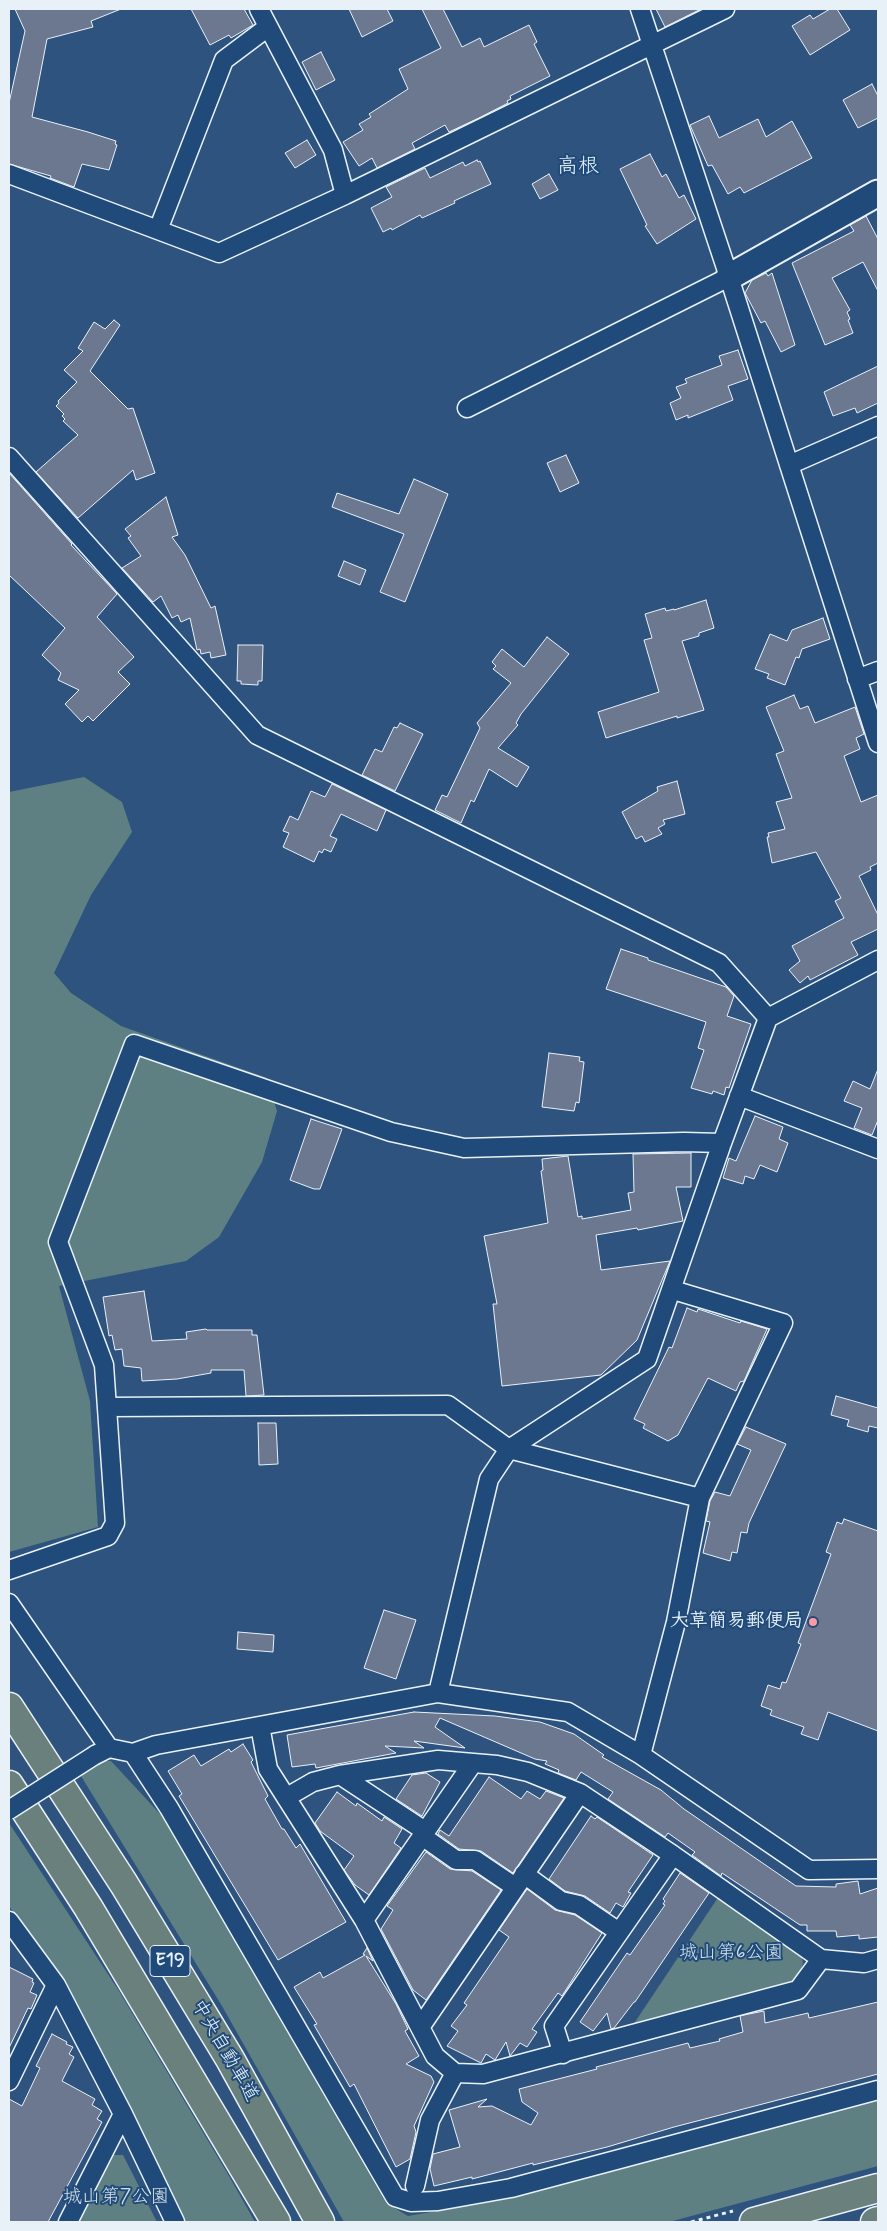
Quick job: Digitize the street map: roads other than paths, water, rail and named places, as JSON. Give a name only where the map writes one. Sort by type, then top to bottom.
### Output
[{"type":"highway","name":"中央自動車道","points":[[9,1707],[124,1884],[230,2060],[320,2222]]},
{"type":"highway","name":"E19","points":[[9,1785],[88,1907],[276,2222]]},
{"type":"highway","points":[[754,2222],[878,2188]]},
{"type":"street","points":[[259,9],[333,150],[345,195]]},
{"type":"street","points":[[640,9],[729,277],[878,743]]},
{"type":"street","points":[[9,174],[219,253],[345,195],[725,9]]},
{"type":"street","points":[[158,230],[224,60],[268,27]]},
{"type":"street","points":[[467,408],[729,277],[878,193]]},
{"type":"street","points":[[789,466],[878,426]]},
{"type":"street","points":[[9,457],[257,735],[719,963],[768,1018]]},
{"type":"street","points":[[857,679],[878,671]]},
{"type":"street","points":[[438,1693],[489,1479],[509,1449],[647,1359],[673,1290],[722,1143],[768,1018],[878,960]]},
{"type":"street","points":[[9,1570],[108,1536],[115,1523],[104,1365],[58,1242],[134,1044],[391,1132],[464,1148],[684,1142],[722,1143]]},
{"type":"street","points":[[739,1096],[878,1149]]},
{"type":"street","points":[[641,1755],[676,1622],[700,1498],[783,1323],[673,1290]]},
{"type":"street","points":[[107,1407],[448,1405],[509,1449],[700,1498]]},
{"type":"street","points":[[9,1603],[102,1752]]},
{"type":"street","points":[[9,1810],[102,1752],[133,1753],[156,1744],[438,1693],[568,1712],[641,1755],[809,1870],[878,1869]]},
{"type":"street","points":[[260,1726],[268,1768],[364,1920],[435,2056],[455,2072],[483,2074],[798,1990],[821,1959]]},
{"type":"street","points":[[133,1753],[169,1808],[395,2197],[411,2202],[438,2201],[511,2188],[878,2090]]},
{"type":"street","points":[[287,1798],[313,1782],[340,1774],[438,1760],[497,1765],[528,1772],[580,1793],[673,1855],[821,1959],[864,1963],[878,1959]]},
{"type":"street","points":[[364,1920],[473,1763]]},
{"type":"street","points":[[340,1774],[456,1860],[475,1860],[562,1901],[579,1905],[619,1932]]},
{"type":"street","points":[[421,2026],[580,1793]]},
{"type":"street","points":[[563,2054],[554,2026],[673,1855]]},
{"type":"street","points":[[9,1921],[56,1985],[123,2114],[175,2222]]},
{"type":"street","points":[[9,2081],[56,1985]]},
{"type":"street","points":[[415,2186],[430,2120],[455,2072]]},
{"type":"street","points":[[68,2222],[123,2114]]},
{"type":"place","name":"大草簡易郵便局","points":[[813,1622]]},
{"type":"district","name":"高根","points":[[578,168]]},
{"type":"park label","name":"城山第6公園","points":[[731,1954]]},
{"type":"park label","name":"城山第7公園","points":[[116,2198]]}]
